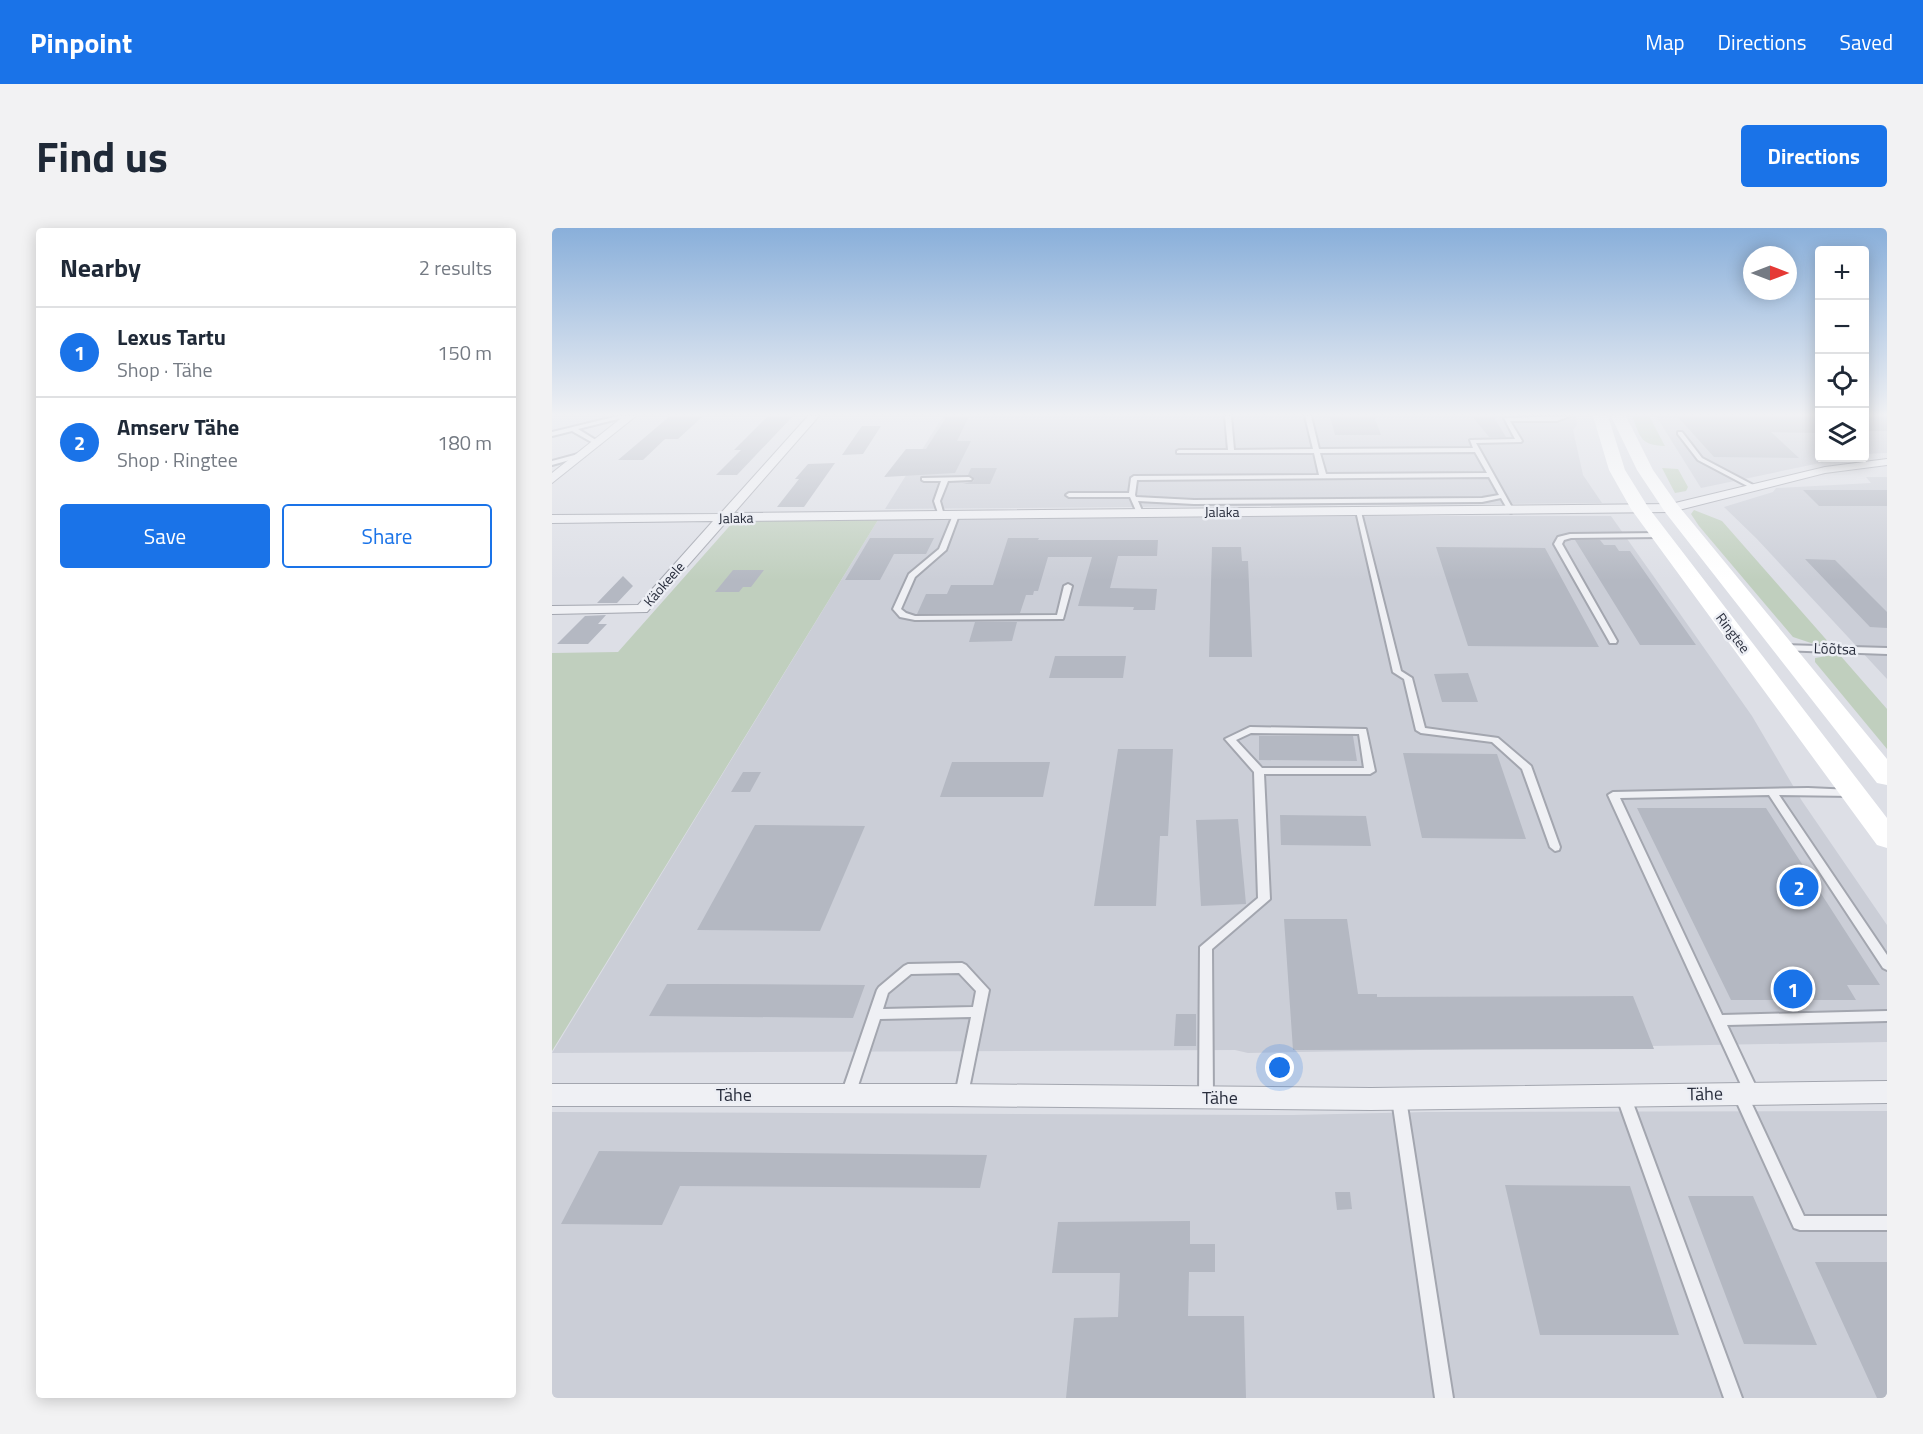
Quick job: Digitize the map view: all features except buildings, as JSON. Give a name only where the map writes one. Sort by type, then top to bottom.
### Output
[{"type":"main road","name":"Ringtee","points":[[1617,471],[1640,509],[1887,838]]},
{"type":"main road","name":"Ringtee","points":[[1646,471],[1671,508],[1887,777]]},
{"type":"street","name":"Käokeele","points":[[552,610],[642,609],[765,471]]},
{"type":"street","name":"Jalaka","points":[[552,519],[1671,508],[1823,471]]},
{"type":"street","name":"Tähe","points":[[552,1095],[962,1095],[1399,1099],[1887,1092]]},
{"type":"lane","points":[[1322,471],[1323,476]]},
{"type":"lane","points":[[1489,471],[1511,511]]},
{"type":"lane","points":[[1722,471],[1755,488]]},
{"type":"lane","points":[[1140,513],[1133,497],[1134,478],[1491,475]]},
{"type":"lane","points":[[924,479],[969,479]]},
{"type":"lane","points":[[941,515],[937,501],[945,479]]},
{"type":"lane","points":[[1069,495],[1194,502],[1470,500],[1503,496]]},
{"type":"lane","points":[[1358,512],[1397,672],[1408,678],[1421,730],[1496,740],[1527,768],[1555,847]]},
{"type":"lane","points":[[956,515],[942,550],[912,576],[897,609],[903,615],[915,618],[1060,617],[1068,586]]},
{"type":"lane","points":[[1612,641],[1558,544],[1561,539],[1570,536],[1660,535]]},
{"type":"lane","name":"Lõõtsa","points":[[1783,648],[1887,651]]},
{"type":"lane","points":[[1206,1098],[1206,947],[1264,899],[1259,771],[1230,739],[1250,730],[1363,731],[1370,771],[1259,771]]},
{"type":"lane","points":[[1772,792],[1887,965]]},
{"type":"lane","points":[[1853,793],[1612,795],[1718,1020],[1800,1223],[1887,1223]]},
{"type":"lane","points":[[848,1095],[883,990],[908,969],[962,968],[983,990],[962,1095]]},
{"type":"lane","points":[[875,1014],[979,1012]]},
{"type":"lane","points":[[1718,1020],[1887,1016]]},
{"type":"lane","points":[[1623,1095],[1734,1398]]},
{"type":"lane","points":[[1399,1099],[1444,1398]]},
{"type":"shaded area","points":[[909,471],[1582,471],[1602,503],[885,509]]},
{"type":"shaded area","points":[[1690,471],[1784,471],[1701,488]]},
{"type":"shaded area","points":[[1866,477],[1887,477],[1887,679],[1756,538],[1724,507],[1773,492],[1776,488],[1871,483]]},
{"type":"shaded area","points":[[1611,516],[1752,716],[1802,801],[1887,925],[1887,1042],[1248,1053],[1235,1050],[552,1053],[878,520]]},
{"type":"shaded area","points":[[1887,1111],[1887,1398],[552,1398],[552,1112],[1293,1115],[1427,1112]]},
{"type":"green space","points":[[1663,471],[1679,471],[1688,487],[1686,491],[1675,493]]},
{"type":"green space","points":[[1694,510],[1722,521],[1831,645],[1814,644],[1793,637],[1699,526],[1691,514]]},
{"type":"green space","points":[[878,520],[552,1051],[552,653],[618,652],[734,521]]},
{"type":"green space","points":[[1839,654],[1887,709],[1887,749],[1815,662],[1815,658]]},
{"type":"place","name":"Amserv Tähe","points":[[1799,887]]},
{"type":"place","name":"Lexus Tartu","points":[[1793,989]]}]
